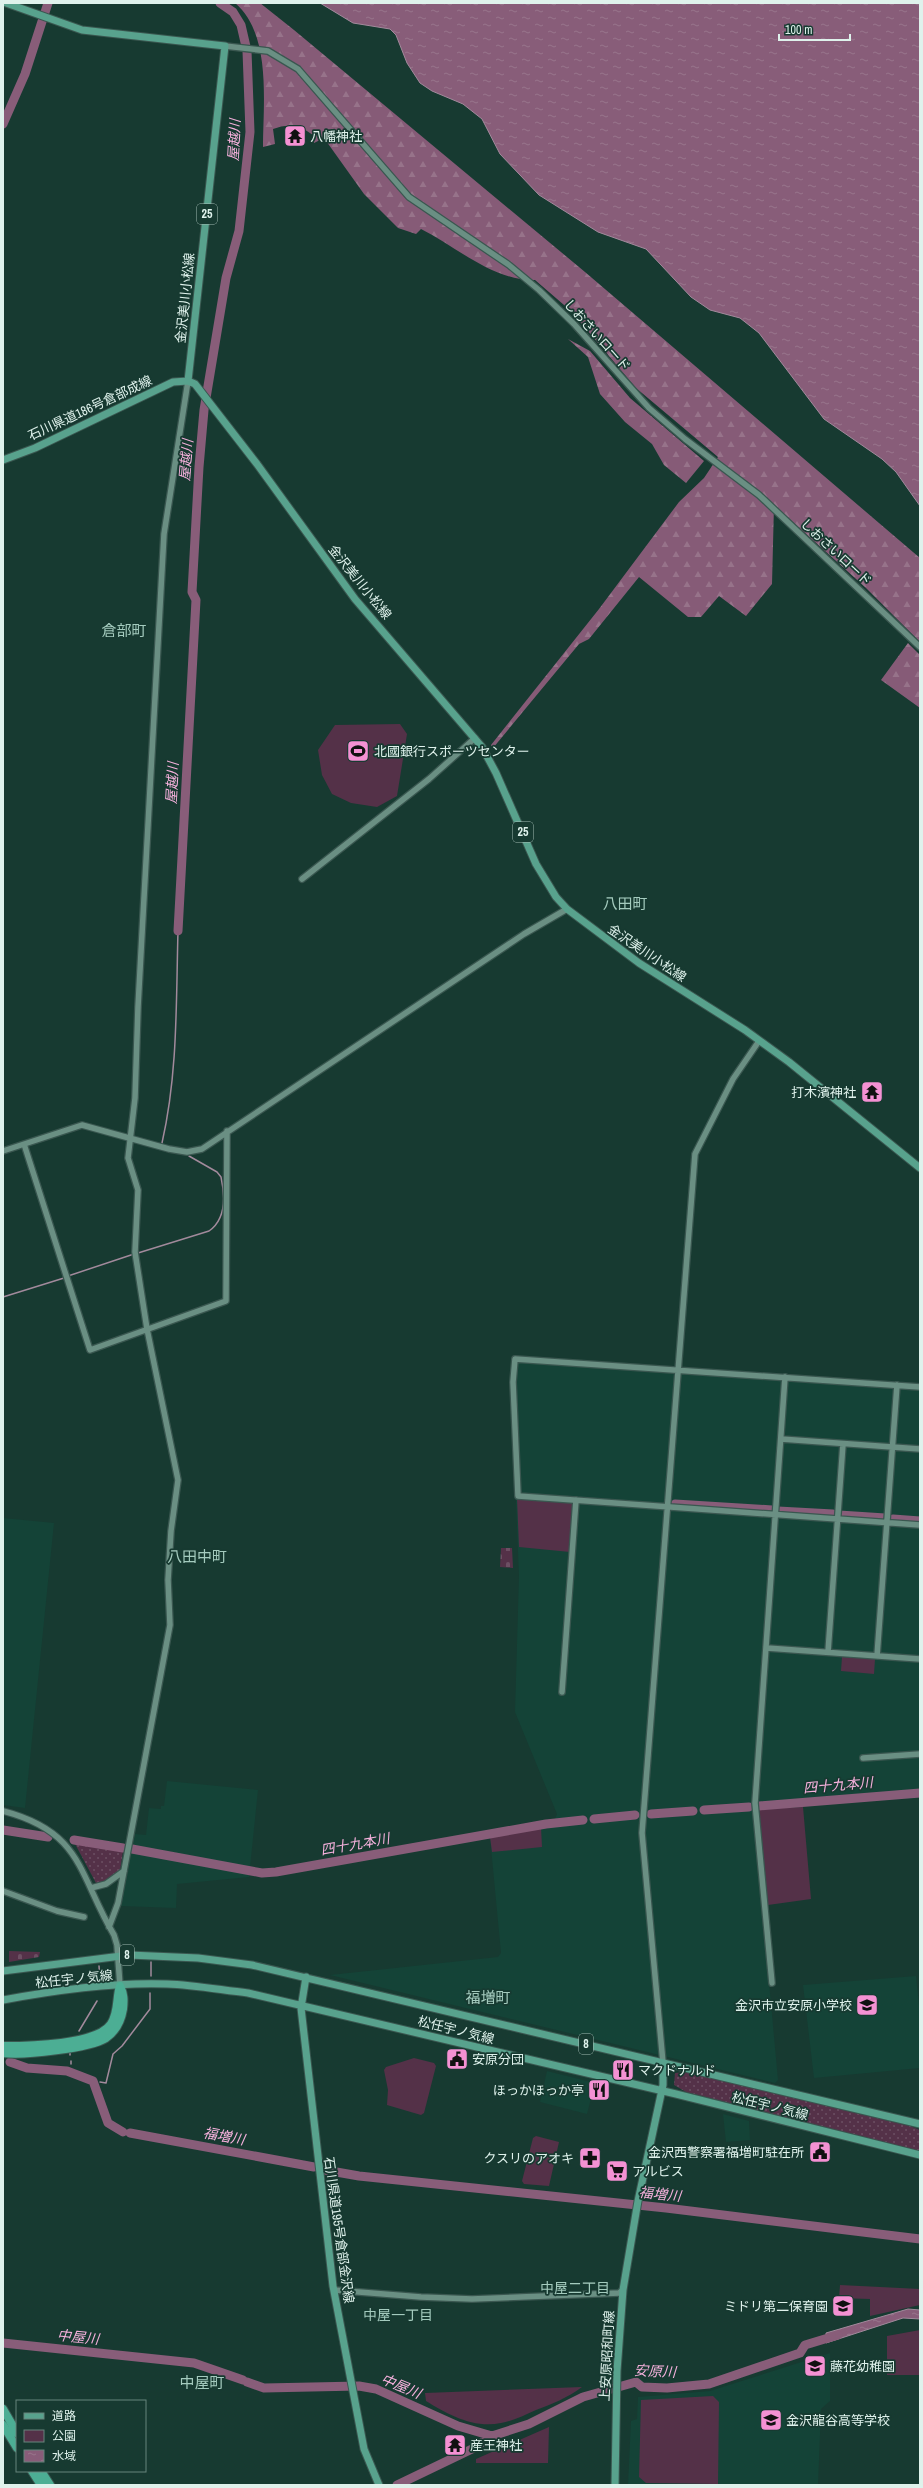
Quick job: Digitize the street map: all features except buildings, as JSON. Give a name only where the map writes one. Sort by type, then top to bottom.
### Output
[{"type":"highway","points":[[3,2052],[50,2051],[66,2044],[93,2037],[107,2029],[116,2014],[120,1986]]},
{"type":"highway","points":[[3,2044],[66,2044]]},
{"type":"highway","points":[[3,2409],[16,2431]]},
{"type":"highway","points":[[3,2425],[16,2446]]},
{"type":"highway","points":[[33,2472],[41,2485]]},
{"type":"highway","points":[[42,2472],[50,2485]]},
{"type":"main road","points":[[6,3],[52,21],[82,30],[104,34],[224,46]]},
{"type":"main road","name":"金沢美川小松線","points":[[224,46],[188,381],[200,390],[355,599],[475,738],[496,773],[536,864],[556,897],[567,909],[639,963],[790,1062],[920,1168]]},
{"type":"main road","name":"石川県道186号倉部成線","points":[[3,460],[35,448],[173,382],[188,381]]},
{"type":"main road","name":"松任宇ノ気線","points":[[3,1971],[118,1956],[171,1956],[224,1961],[306,1977],[920,2124]]},
{"type":"main road","name":"石川県道195号倉部金沢線","points":[[306,1977],[301,2004],[310,2070],[315,2140],[334,2290],[364,2449],[378,2484]]},
{"type":"main road","name":"松任宇ノ気線","points":[[3,2000],[72,1989],[145,1984],[194,1986],[248,1993],[301,2004],[920,2155]]},
{"type":"main road","name":"上安原昭和町線","points":[[614,2485],[617,2371],[623,2290],[636,2210],[648,2160],[661,2091],[664,2063]]},
{"type":"street","name":"しおさいロード","points":[[224,46],[268,51],[298,69],[409,196],[509,265],[539,290],[574,324],[649,408],[685,439],[759,495],[920,647]]},
{"type":"street","points":[[109,1927],[118,1903],[170,1625],[168,1580],[171,1531],[178,1480],[147,1329],[136,1254],[138,1190],[128,1158],[135,1098],[138,1001],[164,534],[188,381]]},
{"type":"street","points":[[302,879],[429,779],[475,738]]},
{"type":"street","points":[[3,1151],[82,1125],[129,1140],[187,1152],[202,1149],[524,934],[567,909]]},
{"type":"street","points":[[664,2063],[642,1833],[666,1506],[695,1154],[733,1079],[759,1041]]},
{"type":"street","points":[[24,1144],[90,1350],[226,1301],[227,1131]]},
{"type":"street","points":[[920,1387],[515,1359],[513,1382],[518,1496],[920,1525]]},
{"type":"street","points":[[772,1983],[755,1803],[786,1377]]},
{"type":"street","points":[[877,1656],[889,1523],[897,1385]]},
{"type":"street","points":[[781,1439],[920,1449]]},
{"type":"street","points":[[828,1652],[843,1444]]},
{"type":"street","points":[[562,1692],[576,1500]]},
{"type":"street","points":[[767,1648],[920,1659]]},
{"type":"street","points":[[862,1758],[920,1754]]},
{"type":"street","points":[[3,1811],[22,1816],[48,1829],[76,1857],[117,1945],[120,1986]]},
{"type":"street","points":[[91,1888],[106,1884],[124,1871]]},
{"type":"street","points":[[3,1891],[57,1911],[84,1916]]},
{"type":"street","points":[[334,2290],[472,2299],[619,2293],[623,2290]]},
{"type":"shaded area","points":[[512,1359],[920,1389],[920,1798],[753,1808],[778,2080],[775,2083],[330,1975],[498,1957],[501,1953],[490,1837],[552,1825],[557,1814],[515,1712],[519,1576],[511,1382]]},
{"type":"shaded area","points":[[3,1518],[54,1523],[25,1808],[3,1805]]},
{"type":"shaded area","points":[[167,1781],[258,1790],[249,1877],[177,1884],[176,1908],[121,1906],[135,1834],[146,1835],[149,1808],[161,1809],[161,1806],[164,1806]]},
{"type":"shaded area","points":[[916,1976],[920,2015],[920,2068],[814,2078],[803,1985]]},
{"type":"shaded area","points":[[547,2071],[595,2083],[587,2114],[540,2102]]},
{"type":"shaded area","points":[[723,2114],[749,2121],[750,2140],[726,2142]]},
{"type":"shaded area","points":[[830,2353],[830,2401],[821,2409],[818,2485],[628,2485],[631,2421],[637,2419],[638,2397],[710,2391]]},
{"type":"green space","points":[[235,3],[260,3],[294,30],[585,272],[920,558],[920,642],[866,588],[774,505],[772,584],[746,616],[719,596],[701,617],[688,617],[639,577],[589,639],[579,644],[493,748],[491,745],[599,609],[679,502],[704,478],[718,457],[636,388],[571,311],[535,280],[520,279],[490,269],[421,229],[416,234],[398,228],[364,194],[324,138],[314,143],[313,135],[303,129],[294,126],[284,126],[273,129],[275,144],[263,147],[264,91],[260,51],[255,33],[247,16]]},
{"type":"green space","points":[[568,339],[590,351],[630,398],[704,461],[686,483],[664,465],[652,444],[625,422],[600,394],[588,357]]},
{"type":"green space","points":[[908,643],[920,655],[920,708],[881,680]]},
{"type":"green space","points":[[400,724],[407,734],[397,796],[377,807],[351,803],[332,794],[322,775],[318,750],[335,725]]},
{"type":"green space","points":[[517,1499],[574,1502],[570,1552],[519,1547]]},
{"type":"green space","points":[[501,1548],[512,1548],[513,1568],[500,1567]]},
{"type":"green space","points":[[842,1657],[875,1659],[874,1674],[841,1671]]},
{"type":"green space","points":[[803,1807],[811,1899],[768,1905],[759,1809]]},
{"type":"green space","points":[[541,1827],[542,1847],[492,1852],[490,1837]]},
{"type":"green space","points":[[74,1842],[123,1851],[120,1871],[106,1881],[96,1883]]},
{"type":"green space","points":[[9,1951],[40,1952],[39,1957],[9,1962]]},
{"type":"green space","points":[[414,2058],[434,2063],[436,2066],[424,2113],[421,2115],[387,2105],[388,2090],[384,2070],[386,2067]]},
{"type":"green space","points":[[687,2072],[910,2126],[920,2130],[920,2151],[686,2092],[674,2085],[675,2073]]},
{"type":"green space","points":[[536,2136],[559,2142],[549,2186],[524,2184],[522,2181],[533,2138]]},
{"type":"green space","points":[[840,2285],[920,2289],[920,2305],[870,2316],[870,2299],[839,2298]]},
{"type":"green space","points":[[920,2330],[920,2375],[887,2375],[887,2336]]},
{"type":"green space","points":[[582,2387],[559,2400],[519,2418],[491,2424],[471,2422],[443,2411],[426,2401],[425,2393]]},
{"type":"green space","points":[[713,2396],[719,2402],[718,2484],[646,2483],[639,2477],[641,2400]]},
{"type":"green space","points":[[549,2427],[548,2463],[476,2463],[476,2459]]},
{"type":"water","points":[[320,3],[920,3],[920,506],[896,472],[882,459],[824,419],[759,333],[740,318],[710,310],[691,297],[646,249],[598,232],[539,195],[500,154],[482,119],[463,104],[432,91],[420,83],[407,63],[396,35],[390,29],[353,23]]},
{"type":"water","points":[[908,2309],[920,2310],[920,2319],[903,2318],[826,2343],[826,2333]]},
{"type":"waterway","points":[[3,124],[25,74],[48,3]]},
{"type":"waterway","name":"屋越川","points":[[178,931],[196,600],[192,592],[199,467],[204,410],[226,278],[239,231],[250,132],[247,51],[241,25],[233,12],[220,3]]},
{"type":"waterway","points":[[162,1143],[174,1064],[178,931]]},
{"type":"waterway","points":[[138,1253],[209,1231],[219,1220],[223,1206],[221,1177],[217,1172],[189,1156]]},
{"type":"waterway","points":[[68,1276],[134,1254]]},
{"type":"waterway","points":[[3,1297],[64,1278]]},
{"type":"waterway","points":[[675,1504],[772,1510]]},
{"type":"waterway","points":[[778,1511],[833,1514]]},
{"type":"waterway","points":[[839,1515],[885,1518]]},
{"type":"waterway","points":[[893,1519],[920,1521]]},
{"type":"waterway","name":"四十九本川","points":[[759,1806],[920,1793]]},
{"type":"waterway","name":"四十九本川","points":[[704,1810],[749,1807]]},
{"type":"waterway","name":"四十九本川","points":[[651,1814],[693,1811]]},
{"type":"waterway","name":"四十九本川","points":[[594,1819],[635,1815]]},
{"type":"waterway","name":"四十九本川","points":[[132,1849],[262,1873],[276,1872],[546,1824],[583,1820]]},
{"type":"waterway","name":"四十九本川","points":[[3,1830],[48,1837]]},
{"type":"waterway","name":"四十九本川","points":[[74,1840],[123,1848]]},
{"type":"waterway","points":[[151,1962],[151,1976]]},
{"type":"waterway","points":[[99,1966],[100,1980]]},
{"type":"waterway","points":[[100,2082],[106,2083],[113,2054],[122,2046],[150,2009],[150,1993]]},
{"type":"waterway","points":[[79,2031],[97,2001]]},
{"type":"waterway","name":"福増川","points":[[10,2062],[27,2068],[67,2071],[93,2081],[108,2123],[123,2132]]},
{"type":"waterway","name":"福増川","points":[[130,2133],[314,2167]]},
{"type":"waterway","name":"福増川","points":[[325,2170],[359,2176],[666,2208],[920,2239]]},
{"type":"waterway","name":"安原川","points":[[397,2485],[472,2449],[492,2436],[529,2424],[583,2397],[636,2382],[642,2387],[667,2388],[709,2384],[800,2353],[805,2345],[838,2335]]},
{"type":"waterway","name":"中屋川","points":[[3,2343],[194,2363],[243,2380]]},
{"type":"waterway","name":"中屋川","points":[[247,2382],[264,2388],[359,2386],[376,2389],[458,2426],[492,2436]]},
{"type":"place","name":"八幡神社","points":[[295,136]]},
{"type":"place","name":"北國銀行スポーツセンター","points":[[358,751]]},
{"type":"place","name":"打木濱神社","points":[[872,1092]]},
{"type":"place","name":"金沢市立安原小学校","points":[[867,2005]]},
{"type":"place","name":"安原分団","points":[[457,2059]]},
{"type":"place","name":"マクドナルド","points":[[623,2070]]},
{"type":"place","name":"ほっかほっか亭","points":[[599,2090]]},
{"type":"place","name":"金沢西警察署福増町駐在所","points":[[820,2152]]},
{"type":"place","name":"クスリのアオキ","points":[[590,2158]]},
{"type":"place","name":"アルビス","points":[[617,2171]]},
{"type":"place","name":"ミドリ第二保育園","points":[[843,2306]]},
{"type":"place","name":"藤花幼稚園","points":[[815,2366]]},
{"type":"place","name":"金沢龍谷高等学校","points":[[771,2420]]},
{"type":"place","name":"産王神社","points":[[455,2445]]},
{"type":"district","name":"倉部町","points":[[124,630]]},
{"type":"district","name":"八田町","points":[[625,903]]},
{"type":"district","name":"八田中町","points":[[197,1556]]},
{"type":"district","name":"福増町","points":[[488,1997]]},
{"type":"district","name":"中屋二丁目","points":[[575,2288]]},
{"type":"district","name":"中屋一丁目","points":[[398,2315]]},
{"type":"district","name":"中屋町","points":[[202,2382]]}]
